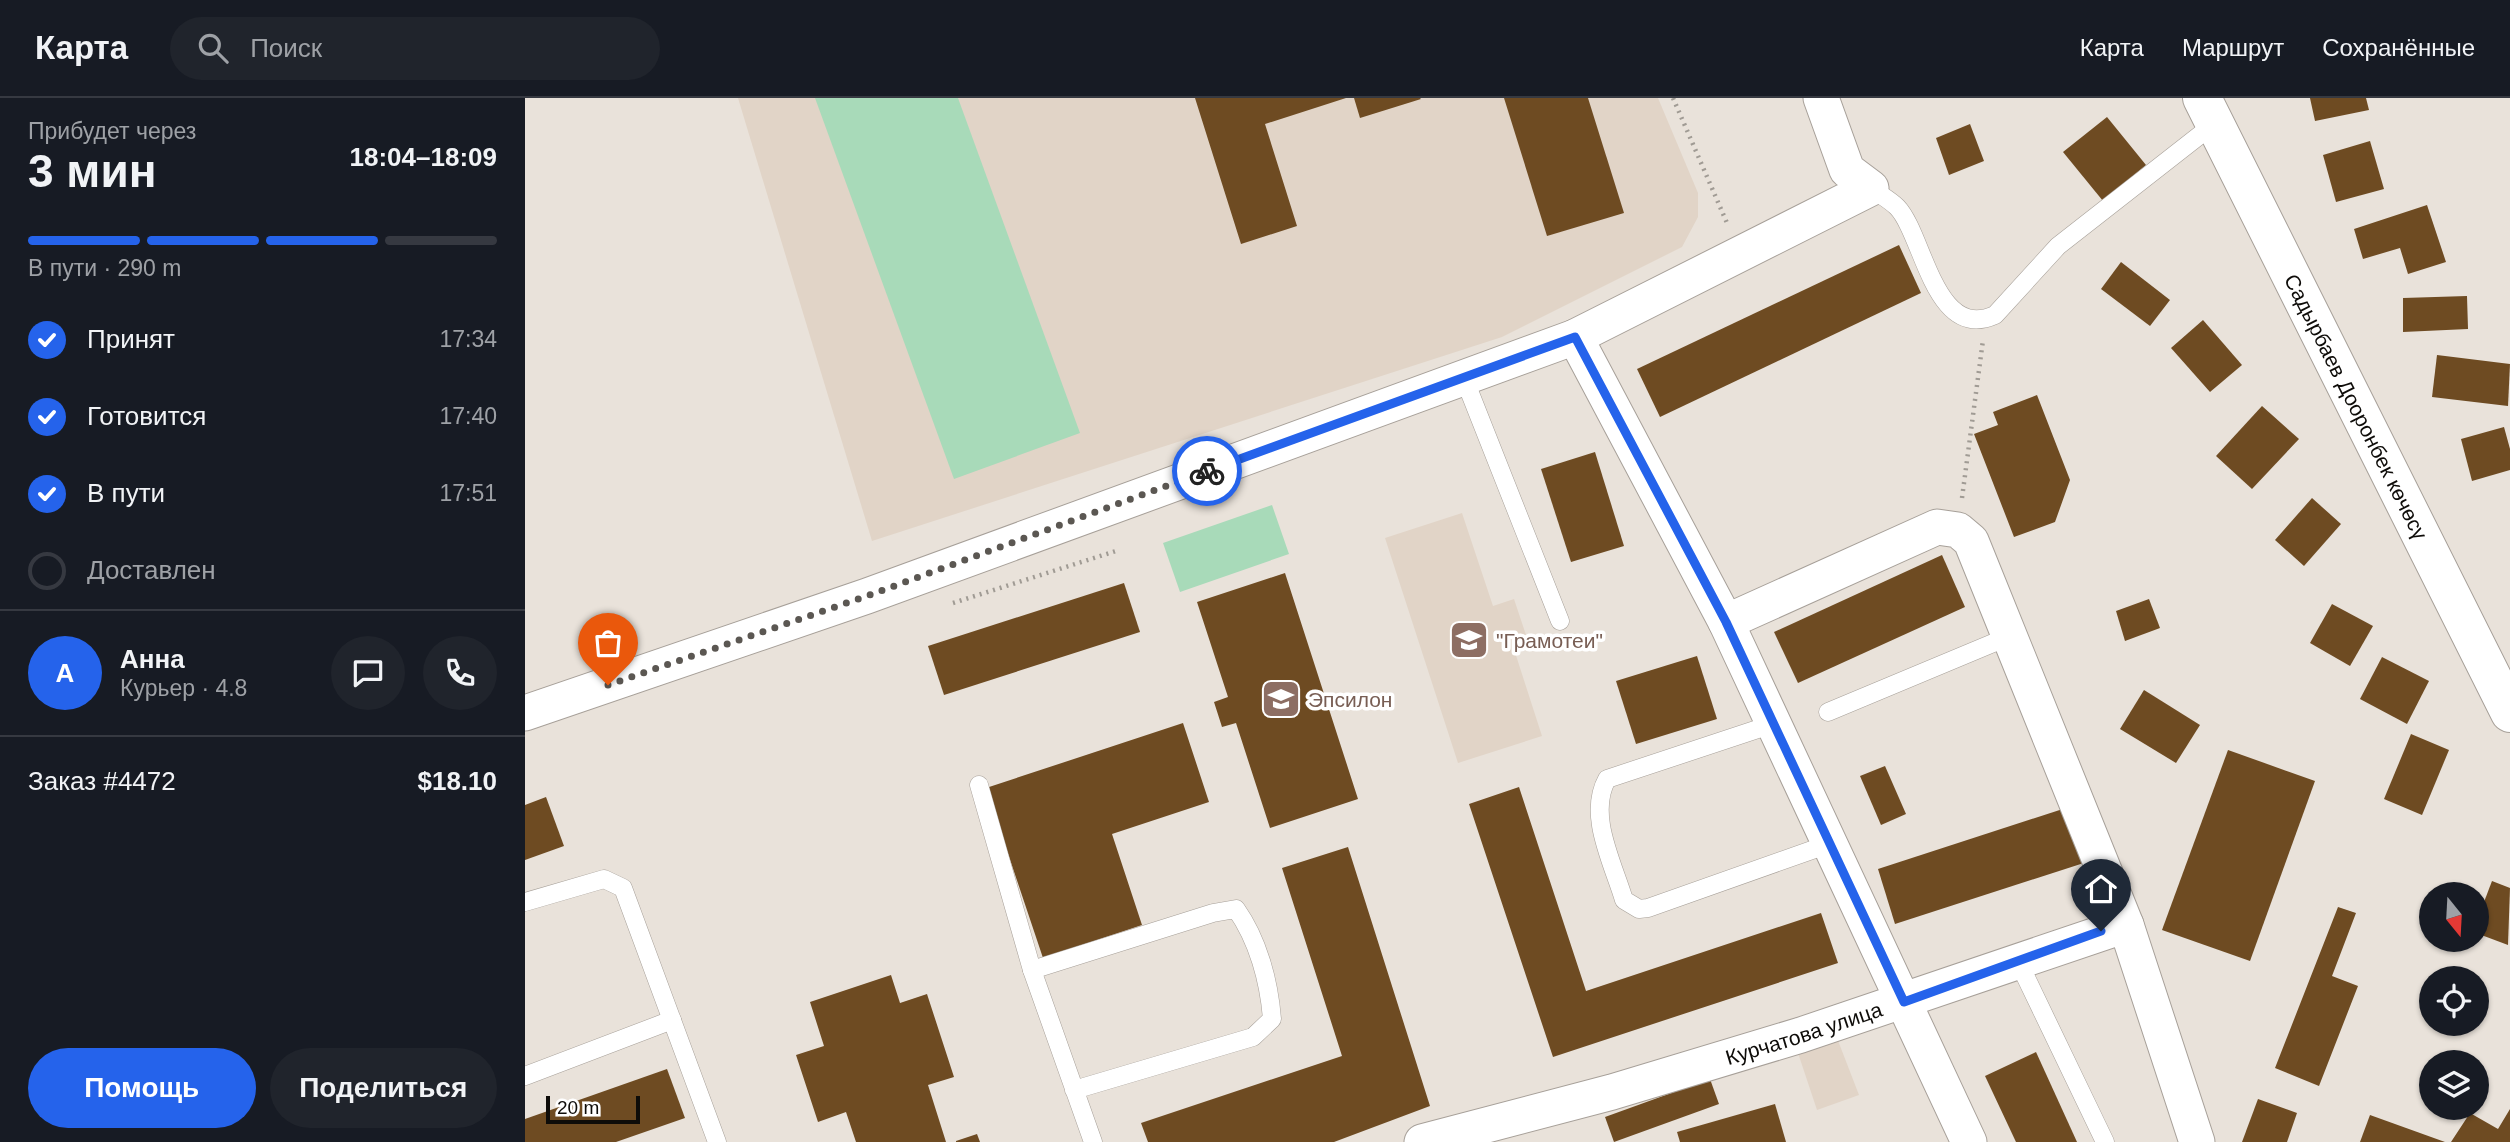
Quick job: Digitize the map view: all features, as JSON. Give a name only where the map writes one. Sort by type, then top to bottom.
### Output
[{"type":"main road","name":"Садырбаев Дооронбек көчөсү","points":[[2208,111],[2510,713]]},
{"type":"street","points":[[525,713],[867,596],[1575,337],[1871,188],[1847,170],[1821,98]]},
{"type":"street","points":[[1575,337],[1726,622],[1969,1142]]},
{"type":"street","points":[[1726,622],[1937,527],[1958,530],[1971,541],[2126,925],[2197,1142]]},
{"type":"street","name":"Курчатова улица","points":[[1422,1142],[1612,1092],[1904,1002],[2126,925]]},
{"type":"lane","points":[[1871,188],[1899,208],[1937,290],[1948,304],[1964,315],[1986,319],[1995,315],[2058,246],[2208,111]]},
{"type":"lane","points":[[1464,378],[1560,621]]},
{"type":"lane","points":[[1828,712],[2010,636]]},
{"type":"lane","points":[[1773,724],[1607,779],[1599,793],[1598,813],[1624,900],[1639,909],[1648,908],[1829,844]]},
{"type":"lane","points":[[979,785],[1032,970],[1093,1142]]},
{"type":"lane","points":[[525,902],[604,879],[623,888],[717,1142]]},
{"type":"lane","points":[[1032,970],[1213,913],[1236,909],[1251,930],[1270,999],[1272,1019],[1252,1037],[1075,1090]]},
{"type":"lane","points":[[2018,961],[2105,1142]]},
{"type":"lane","points":[[525,1076],[672,1020]]},
{"type":"path","points":[[1673,98],[1730,232]]},
{"type":"path","points":[[1958,530],[1986,319]]},
{"type":"shaded area","points":[[738,98],[1658,98],[1698,193],[1698,217],[1682,247],[1502,337],[872,541]]},
{"type":"shaded area","name":"\"Грамотеи\"","points":[[1462,513],[1493,606],[1514,599],[1527,638],[1512,643],[1542,736],[1458,763],[1385,538]]},
{"type":"shaded area","points":[[1837,1038],[1859,1095],[1817,1110],[1797,1050]]},
{"type":"green space","points":[[815,98],[958,98],[1080,433],[954,479]]},
{"type":"green space","points":[[1272,505],[1289,554],[1180,592],[1163,543]]},
{"type":"building","points":[[1195,98],[1346,98],[1265,124],[1297,226],[1241,244]]},
{"type":"building","points":[[1354,98],[1420,98],[1421,99],[1360,118]]},
{"type":"building","points":[[1504,98],[1588,98],[1624,213],[1547,236]]},
{"type":"building","points":[[2310,98],[2366,98],[2369,110],[2315,121]]},
{"type":"building","points":[[2107,117],[2146,165],[2103,201],[2063,152]]},
{"type":"building","points":[[1970,124],[1984,161],[1949,175],[1936,138]]},
{"type":"building","points":[[2370,141],[2384,189],[2336,202],[2323,155]]},
{"type":"building","points":[[2427,205],[2446,262],[2408,274],[2400,248],[2363,259],[2354,229]]},
{"type":"building","points":[[1899,245],[1921,293],[1660,417],[1637,369]]},
{"type":"building","points":[[2121,262],[2170,300],[2150,326],[2101,289]]},
{"type":"building","points":[[2467,296],[2468,329],[2403,332],[2403,298]]},
{"type":"building","points":[[2203,320],[2242,365],[2210,392],[2171,348]]},
{"type":"building","points":[[2437,355],[2510,364],[2508,406],[2432,397]]},
{"type":"building","points":[[2037,395],[2070,480],[2055,522],[2014,537],[1974,434],[1998,425],[1993,412]]},
{"type":"building","points":[[2262,406],[2299,439],[2252,489],[2216,456]]},
{"type":"building","points":[[2504,427],[2510,449],[2510,470],[2472,481],[2461,439]]},
{"type":"building","points":[[1595,452],[1624,546],[1571,562],[1541,469]]},
{"type":"building","points":[[2312,498],[2341,524],[2304,566],[2275,540]]},
{"type":"building","points":[[1942,555],[1965,607],[1798,683],[1774,632]]},
{"type":"building","points":[[1285,573],[1358,799],[1270,828],[1236,723],[1222,727],[1214,702],[1228,697],[1197,602]]},
{"type":"building","points":[[1124,583],[1140,632],[944,695],[928,646]]},
{"type":"building","points":[[2149,599],[2160,628],[2125,641],[2116,611]]},
{"type":"building","points":[[2332,604],[2373,626],[2350,666],[2310,643]]},
{"type":"building","points":[[1697,656],[1717,719],[1636,744],[1616,681]]},
{"type":"building","points":[[2382,657],[2429,681],[2407,724],[2360,699]]},
{"type":"building","points":[[2144,690],[2200,725],[2176,763],[2120,729]]},
{"type":"building","points":[[1183,723],[1209,802],[1112,834],[1142,925],[1043,958],[986,788]]},
{"type":"building","points":[[2411,734],[2449,750],[2422,815],[2384,799]]},
{"type":"building","points":[[2228,750],[2315,781],[2250,961],[2162,930]]},
{"type":"building","points":[[1885,766],[1906,814],[1881,825],[1860,776]]},
{"type":"building","points":[[1519,787],[1586,991],[1821,913],[1838,963],[1553,1057],[1469,804]]},
{"type":"building","points":[[546,797],[564,846],[525,860],[525,805]]},
{"type":"building","points":[[2072,806],[2090,861],[1895,924],[1878,869]]},
{"type":"building","points":[[1348,847],[1430,1106],[1334,1142],[1148,1142],[1141,1123],[1342,1056],[1282,868]]},
{"type":"building","points":[[2492,881],[2510,888],[2508,945],[2489,938],[2489,889]]},
{"type":"building","points":[[2338,907],[2356,913],[2332,976],[2358,986],[2319,1086],[2275,1068]]},
{"type":"building","points":[[891,975],[900,1003],[927,994],[954,1077],[928,1085],[946,1142],[856,1142],[846,1112],[818,1122],[796,1055],[824,1046],[810,1002]]},
{"type":"building","points":[[2036,1052],[2077,1142],[2016,1142],[1985,1076]]},
{"type":"building","points":[[667,1069],[685,1118],[616,1142],[525,1142],[525,1119]]},
{"type":"building","points":[[1710,1079],[1719,1104],[1614,1142],[1605,1117]]},
{"type":"building","points":[[2258,1099],[2297,1113],[2287,1142],[2242,1142]]},
{"type":"building","points":[[1775,1104],[1786,1142],[1680,1142],[1677,1132]]},
{"type":"building","points":[[2510,1109],[2510,1142],[2451,1142],[2465,1120],[2482,1120],[2498,1129]]},
{"type":"building","points":[[2370,1115],[2445,1142],[2360,1142]]},
{"type":"building","points":[[977,1134],[980,1142],[956,1142],[956,1141]]},
{"type":"way so far","points":[[608,685],[867,596],[1207,471]]},
{"type":"place","name":"\"Грамотеи\"","points":[[1469,640]]},
{"type":"place","name":"Эпсилон","points":[[1281,699]]},
{"type":"route","points":[[1207,471],[1575,337],[1726,622],[1904,1002],[2101,931]]}]
